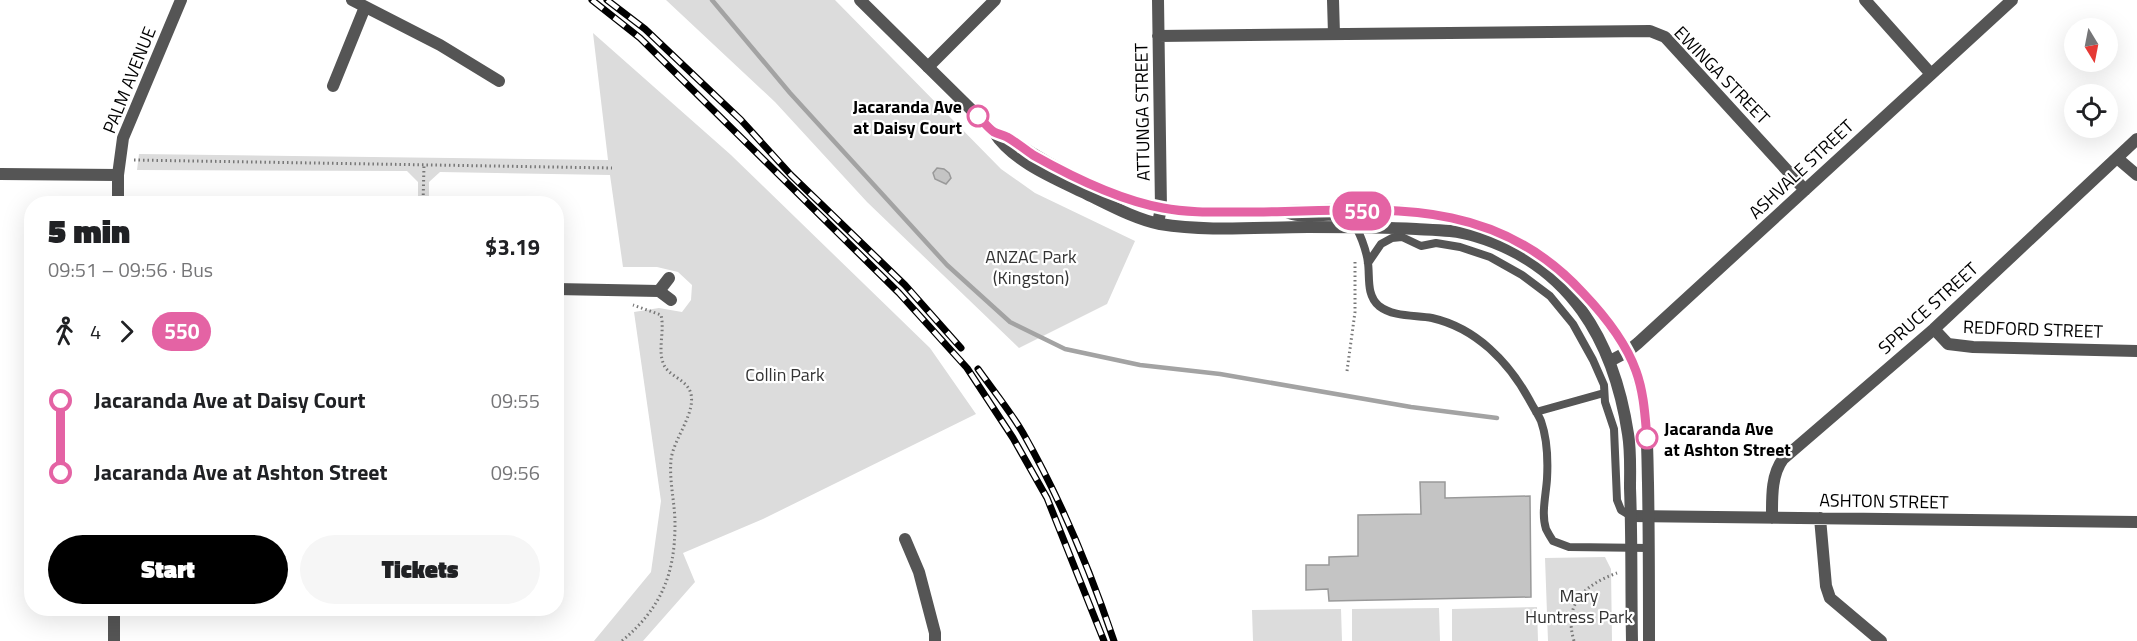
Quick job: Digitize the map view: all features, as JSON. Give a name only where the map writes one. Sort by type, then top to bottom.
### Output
[{"type":"street","name":"PALM AVENUE","points":[[118,196],[118,175],[123,138],[181,0]]},
{"type":"street","points":[[352,0],[440,45],[500,81]]},
{"type":"street","points":[[860,0],[994,132],[1000,141],[1027,162],[1055,178],[1135,215],[1158,223],[1192,227],[1357,226],[1402,232],[1443,230],[1473,235],[1502,246],[1531,262],[1558,282],[1582,310],[1599,336],[1610,361],[1622,401],[1629,436],[1632,641]]},
{"type":"street","points":[[928,67],[995,0]]},
{"type":"street","name":"ATTUNGA STREET","points":[[1158,0],[1161,208],[1158,223]]},
{"type":"street","points":[[1333,0],[1334,34]]},
{"type":"street","points":[[1865,0],[1931,74]]},
{"type":"street","name":"ASHVALE STREET","points":[[1610,361],[1627,352],[2012,0]]},
{"type":"street","points":[[333,86],[365,7]]},
{"type":"street","name":"EWINGA STREET","points":[[1158,36],[1650,31],[1665,37],[1805,190]]},
{"type":"street","points":[[994,132],[1006,136],[1032,154],[1095,185],[1128,200],[1161,208],[1203,212],[1406,211],[1450,216],[1486,226],[1528,247],[1555,266],[1599,310],[1627,352],[1637,373],[1647,438],[1649,641]]},
{"type":"street","name":"SPRUCE STREET","points":[[1772,518],[1775,478],[1778,466],[1783,459],[1934,329],[2137,139]]},
{"type":"street","points":[[2117,158],[2137,175]]},
{"type":"street","points":[[0,174],[118,175]]},
{"type":"street","points":[[659,291],[669,278]]},
{"type":"street","points":[[564,289],[659,291],[671,300]]},
{"type":"street","name":"REDFORD STREET","points":[[1934,329],[1948,344],[1973,347],[2137,351]]},
{"type":"street","name":"ASHTON STREET","points":[[1631,516],[2137,522]]},
{"type":"street","points":[[1820,518],[1825,574],[1830,597],[1881,641]]},
{"type":"street","points":[[905,539],[919,572],[935,633],[935,641]]},
{"type":"street","points":[[114,616],[114,641]]},
{"type":"lane","points":[[1279,211],[1302,218],[1337,218],[1350,221],[1357,226],[1368,263],[1371,293],[1378,305],[1393,313],[1433,319],[1457,327],[1478,339],[1501,359],[1520,382],[1541,420],[1546,449],[1546,528],[1553,541],[1569,548],[1648,548]]},
{"type":"lane","points":[[1368,263],[1381,244],[1402,232],[1421,246],[1436,243],[1490,257],[1522,275],[1550,296],[1573,324],[1604,385],[1606,405],[1614,429],[1617,500],[1621,510],[1631,516]]},
{"type":"lane","points":[[1536,412],[1604,393]]},
{"type":"path","points":[[120,160],[612,168]]},
{"type":"path","points":[[423,196],[424,165]]},
{"type":"path","points":[[1347,371],[1355,312],[1353,252]]},
{"type":"path","points":[[622,641],[647,617],[661,596],[664,586],[672,558],[675,524],[671,461],[674,444],[691,406],[690,390],[664,366],[661,351],[664,327],[661,315],[626,302],[627,290]]},
{"type":"path","points":[[1574,641],[1571,622],[1573,607],[1580,595],[1594,584],[1617,573]]},
{"type":"green space","name":"ANZAC Park (Kingston)","points":[[666,0],[835,0],[1001,169],[1035,193],[1135,241],[1107,304],[1019,348],[867,202],[775,102]]},
{"type":"green space","name":"Collin Park","points":[[593,33],[731,155],[930,348],[976,414],[763,519],[683,553],[695,582],[643,641],[594,641],[651,572],[661,501],[634,312],[659,308],[682,312],[691,300],[692,285],[678,272],[657,267],[623,267],[610,175],[440,172],[429,182],[429,196],[418,196],[418,182],[407,171],[137,170],[139,154],[608,160]]},
{"type":"green space","name":"Mary Huntress Park","points":[[1605,557],[1611,569],[1612,641],[1548,641],[1545,558]]},
{"type":"green space","points":[[1537,607],[1538,641],[1452,641],[1452,609]]},
{"type":"green space","points":[[1439,608],[1440,641],[1352,641],[1352,609]]},
{"type":"green space","points":[[1341,609],[1342,641],[1253,641],[1252,610]]},
{"type":"building","points":[[937,168],[949,173],[951,178],[946,184],[935,179],[933,173]]},
{"type":"building","points":[[1420,482],[1445,482],[1445,498],[1530,496],[1531,597],[1329,601],[1328,589],[1306,590],[1306,565],[1329,565],[1329,557],[1358,556],[1358,515],[1421,514]]},
{"type":"waterway","points":[[712,0],[790,93],[947,265],[1010,322],[1065,349],[1140,365],[1220,374],[1411,407],[1497,418]]},
{"type":"railway","points":[[592,0],[640,38],[899,293],[967,368],[1013,438],[1047,498],[1104,641]]},
{"type":"railway","points":[[607,0],[645,29],[741,120],[791,175],[905,285],[961,348]]},
{"type":"railway","points":[[978,369],[1018,425],[1037,458],[1084,561],[1114,641]]},
{"type":"bus line","name":"550","points":[[978,116],[994,132],[1006,136],[1032,154],[1128,200],[1161,208],[1203,212],[1406,211],[1450,216],[1486,226],[1528,247],[1555,266],[1599,310],[1632,361],[1637,373],[1647,438]]},
{"type":"place","name":"Jacaranda Ave at Daisy Court","points":[[978,116]]},
{"type":"place","name":"Jacaranda Ave at Ashton Street","points":[[1647,438]]}]
